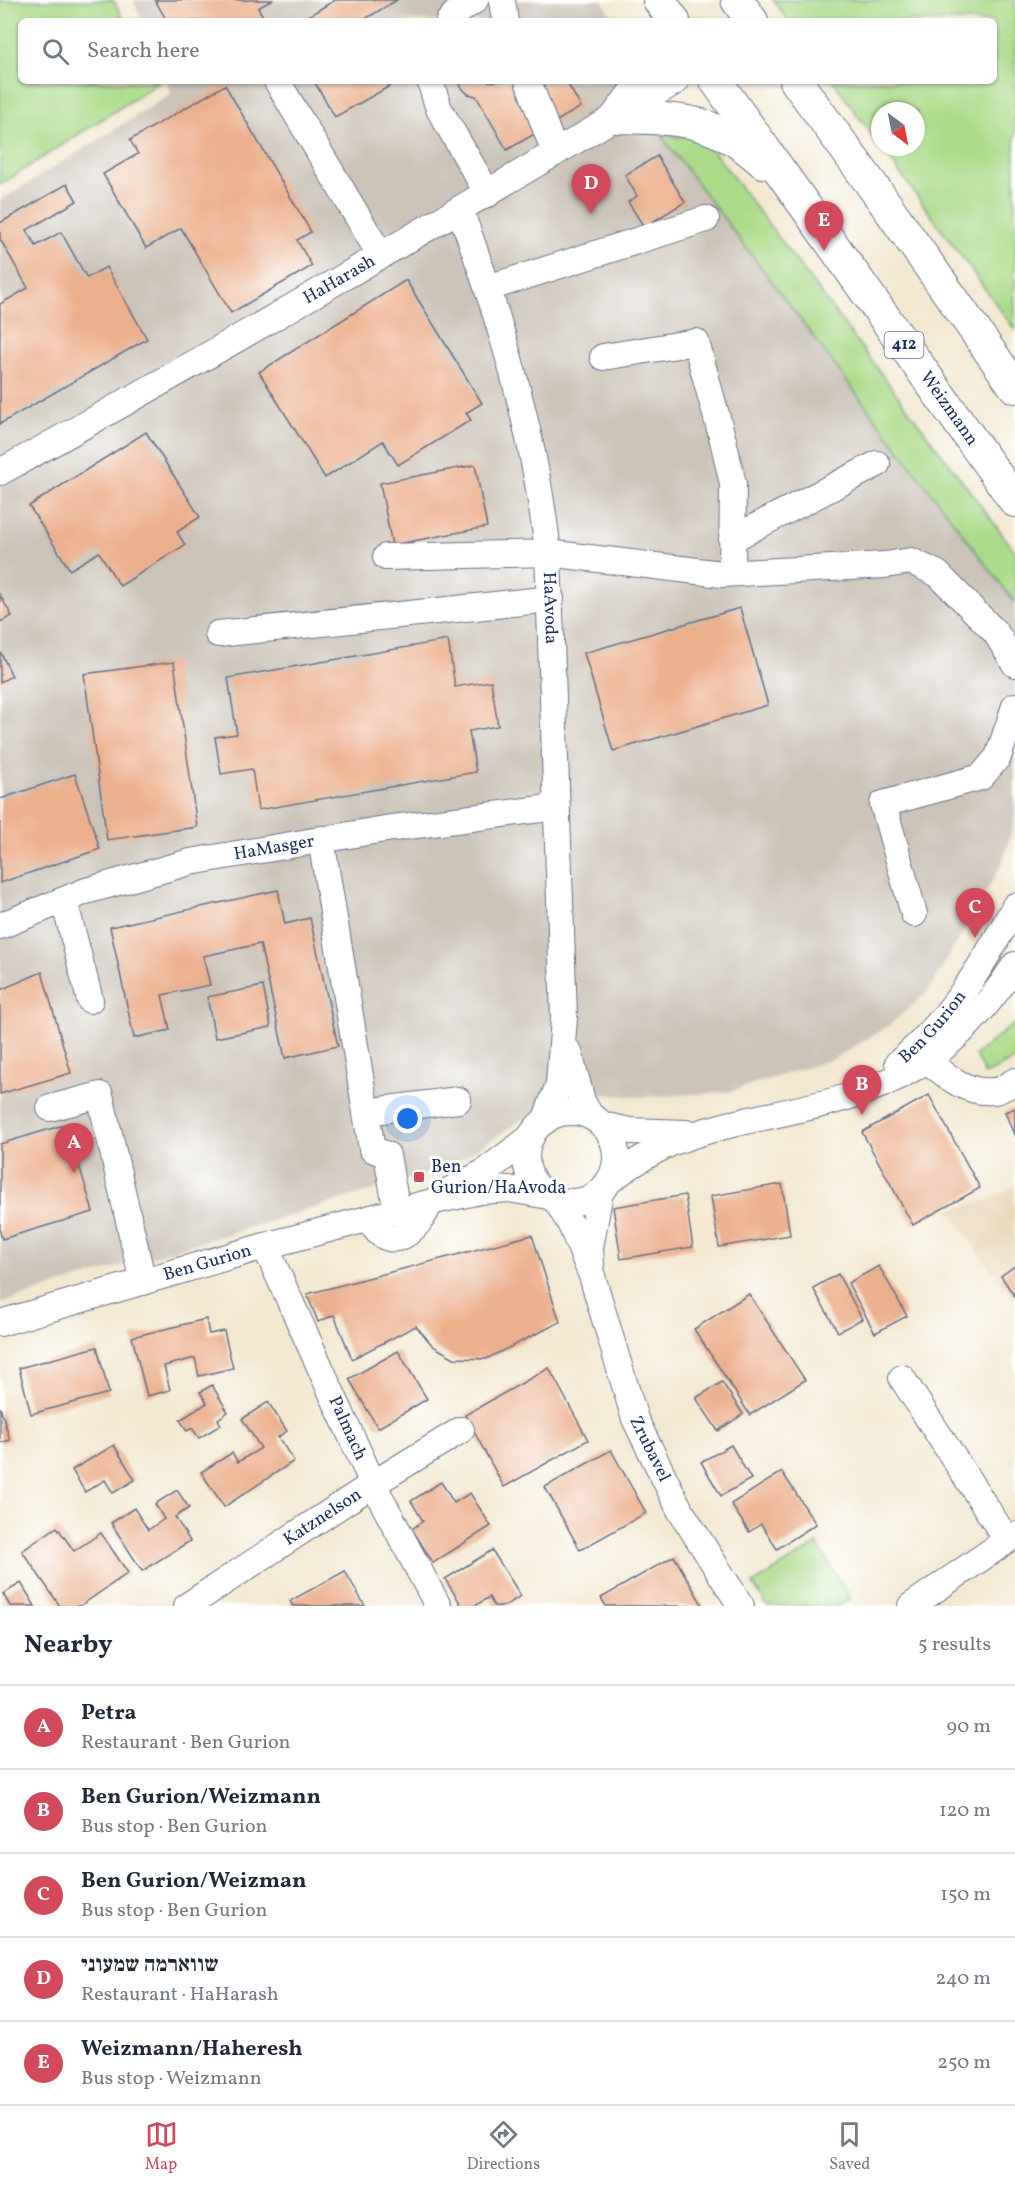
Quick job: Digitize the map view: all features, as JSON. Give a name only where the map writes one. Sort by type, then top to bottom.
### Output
[{"type":"main road","points":[[642,0],[645,18]]},
{"type":"main road","points":[[659,0],[672,18]]},
{"type":"main road","points":[[737,0],[751,18]]},
{"type":"main road","points":[[617,117],[636,91],[638,84]]},
{"type":"main road","name":"Weizmann","points":[[718,84],[1015,501]]},
{"type":"main road","points":[[798,84],[1015,387]]},
{"type":"main road","points":[[617,117],[669,119],[703,124],[722,131],[747,148],[793,189]]},
{"type":"street","points":[[452,18],[475,0]]},
{"type":"street","points":[[502,0],[505,18]]},
{"type":"street","points":[[279,84],[381,256]]},
{"type":"street","points":[[431,84],[439,109],[488,194]]},
{"type":"street","points":[[529,84],[555,153]]},
{"type":"street","name":"HaHarash","points":[[0,472],[153,388],[488,194],[671,84]]},
{"type":"street","name":"HaAvoda","points":[[460,210],[488,288],[524,411],[543,509],[548,553],[564,1018],[559,1084],[538,1129]]},
{"type":"street","points":[[488,288],[706,219]]},
{"type":"street","points":[[603,357],[696,342],[733,484],[732,573]]},
{"type":"street","points":[[732,539],[877,464]]},
{"type":"street","points":[[386,557],[548,553],[722,574],[885,565],[911,561],[938,574],[996,633],[1015,664]]},
{"type":"street","points":[[218,634],[550,599]]},
{"type":"street","points":[[914,914],[883,804],[981,777],[998,757],[1015,706]]},
{"type":"street","name":"HaMasger","points":[[0,926],[64,900],[190,862],[321,839],[557,807]]},
{"type":"street","points":[[321,839],[372,1149],[387,1155],[414,1207],[415,1228],[405,1236],[395,1239],[383,1235],[373,1227],[369,1219]]},
{"type":"street","points":[[64,900],[90,1000]]},
{"type":"street","name":"Ben Gurion","points":[[812,1107],[891,1069],[914,1050],[956,1003],[972,981],[1015,906]]},
{"type":"street","name":"Ben Gurion","points":[[604,1186],[650,1154],[671,1143],[702,1133],[812,1107],[891,1080],[927,1060],[984,1008],[1015,965]]},
{"type":"street","name":"HaAvoda","points":[[564,1018],[575,1078],[582,1101],[597,1121]]},
{"type":"street","points":[[927,1060],[952,1081],[973,1089],[995,1091],[1015,1081]]},
{"type":"street","points":[[50,1108],[100,1095],[143,1282]]},
{"type":"street","points":[[366,1112],[458,1100]]},
{"type":"street","points":[[568,1113],[579,1113],[597,1121],[611,1137],[616,1152],[615,1167],[604,1186],[581,1201],[566,1202],[552,1198],[535,1185],[527,1168],[526,1154],[538,1129],[556,1115],[568,1113]]},
{"type":"street","name":"Ben Gurion","points":[[597,1121],[630,1131],[659,1134],[702,1133]]},
{"type":"street","name":"Ben Gurion","points":[[414,1207],[483,1173],[538,1129]]},
{"type":"street","name":"Zrubavel","points":[[592,1276],[590,1248],[604,1186]]},
{"type":"street","name":"Ben Gurion","points":[[0,1323],[265,1246],[480,1191],[509,1190],[552,1198]]},
{"type":"street","name":"Zrubavel","points":[[552,1198],[571,1225],[592,1276],[635,1419],[680,1510],[741,1606]]},
{"type":"street","name":"Palmach","points":[[265,1246],[373,1484],[438,1606]]},
{"type":"street","points":[[902,1378],[1011,1537],[911,1606]]},
{"type":"street","name":"Katznelson","points":[[187,1606],[373,1484],[461,1430]]},
{"type":"shaded area","points":[[133,0],[601,0],[614,18],[141,18]]},
{"type":"shaded area","points":[[167,84],[661,84],[862,362],[1015,599],[1015,820],[1003,862],[928,992],[887,1027],[833,1059],[728,1092],[648,1097],[597,1094],[551,1101],[449,1167],[0,1303],[0,201],[171,94]]},
{"type":"shaded area","points":[[1015,1186],[1015,1303],[948,1210],[983,1202]]},
{"type":"green space","points":[[0,0],[113,0],[123,18],[18,18],[18,84],[157,84],[0,185]]},
{"type":"green space","points":[[773,0],[1015,0],[1015,330],[888,156],[925,156],[925,102],[871,102],[871,134],[835,84],[997,84],[997,18],[787,18]]},
{"type":"green space","points":[[702,136],[1015,551],[1015,603],[662,137]]},
{"type":"green space","points":[[1015,1023],[1015,1059],[985,1075],[975,1055]]},
{"type":"green space","points":[[817,1544],[851,1598],[838,1606],[767,1606],[753,1584]]},
{"type":"building","points":[[155,0],[272,0],[258,8],[264,18],[165,18]]},
{"type":"building","points":[[335,0],[397,0],[367,18],[305,18]]},
{"type":"building","points":[[316,84],[394,84],[335,117]]},
{"type":"building","points":[[460,84],[568,84],[581,107],[507,150],[476,96],[468,94]]},
{"type":"building","points":[[225,85],[311,232],[297,240],[312,266],[231,313],[181,228],[146,248],[103,174],[138,154],[130,140]]},
{"type":"building","points":[[657,156],[685,202],[644,227],[628,202],[637,196],[625,175]]},
{"type":"building","points":[[67,184],[77,201],[27,230],[36,246],[61,232],[87,278],[106,267],[147,339],[0,424],[0,304],[28,288],[0,239],[0,223]]},
{"type":"building","points":[[406,280],[482,403],[466,413],[471,420],[398,465],[383,441],[325,478],[259,372]]},
{"type":"building","points":[[146,432],[200,517],[177,532],[185,545],[120,586],[99,552],[70,570],[29,506]]},
{"type":"building","points":[[475,465],[487,527],[392,545],[380,483]]},
{"type":"building","points":[[0,595],[12,616],[0,622]]},
{"type":"building","points":[[740,608],[768,705],[613,751],[584,653]]},
{"type":"building","points":[[448,640],[455,687],[491,681],[498,726],[469,731],[476,772],[258,810],[252,769],[221,774],[215,737],[237,734],[228,678]]},
{"type":"building","points":[[0,651],[12,676],[0,682]]},
{"type":"building","points":[[174,662],[197,827],[107,840],[84,674]]},
{"type":"building","points":[[75,774],[100,849],[0,883],[0,799]]},
{"type":"building","points":[[278,890],[285,924],[310,918],[338,1046],[285,1058],[260,944],[203,956],[210,985],[162,995],[170,1030],[134,1038],[110,927]]},
{"type":"building","points":[[42,972],[71,1073],[0,1094],[0,990]]},
{"type":"building","points":[[263,986],[271,1027],[215,1038],[207,997]]},
{"type":"building","points":[[929,1095],[980,1188],[913,1225],[862,1132]]},
{"type":"building","points":[[1015,1108],[1015,1137],[1005,1112]]},
{"type":"building","points":[[67,1124],[93,1212],[2,1239],[0,1232],[0,1144]]},
{"type":"building","points":[[782,1184],[790,1235],[719,1247],[711,1196]]},
{"type":"building","points":[[685,1195],[693,1247],[621,1259],[613,1207]]},
{"type":"building","points":[[532,1235],[560,1322],[486,1359],[454,1358],[433,1346],[416,1326],[352,1359],[334,1315],[318,1322],[307,1294]]},
{"type":"building","points":[[879,1266],[907,1316],[875,1333],[848,1283]]},
{"type":"building","points":[[1015,1266],[1015,1297],[1001,1276]]},
{"type":"building","points":[[838,1274],[862,1319],[838,1332],[813,1288]]},
{"type":"building","points":[[749,1294],[805,1380],[750,1415],[694,1329]]},
{"type":"building","points":[[206,1319],[209,1334],[224,1331],[233,1368],[199,1376],[195,1358],[164,1366],[170,1390],[147,1396],[132,1337]]},
{"type":"building","points":[[97,1347],[109,1393],[31,1414],[19,1368]]},
{"type":"building","points":[[398,1351],[427,1399],[378,1428],[349,1379]]},
{"type":"building","points":[[549,1368],[588,1440],[504,1487],[465,1415]]},
{"type":"building","points":[[722,1382],[743,1414],[718,1431],[696,1398]]},
{"type":"building","points":[[212,1385],[228,1412],[218,1419],[221,1425],[199,1438],[192,1428],[187,1431],[180,1420],[207,1403],[200,1392]]},
{"type":"building","points":[[268,1402],[287,1431],[278,1437],[294,1461],[224,1507],[201,1472],[232,1453],[238,1462],[261,1448],[242,1419]]},
{"type":"building","points":[[0,1407],[10,1440],[0,1443]]},
{"type":"building","points":[[114,1445],[135,1480],[113,1493],[105,1480],[85,1492],[72,1470]]},
{"type":"building","points":[[731,1445],[751,1479],[721,1496],[701,1462]]},
{"type":"building","points":[[611,1450],[646,1513],[580,1550],[545,1487]]},
{"type":"building","points":[[782,1472],[816,1524],[777,1549],[761,1524],[749,1532],[731,1504]]},
{"type":"building","points":[[441,1482],[454,1503],[470,1493],[491,1526],[433,1563],[412,1529],[423,1521],[411,1501]]},
{"type":"building","points":[[177,1490],[189,1508],[175,1517],[190,1541],[142,1571],[111,1523],[134,1508],[148,1530],[164,1519],[155,1504]]},
{"type":"building","points":[[57,1527],[74,1551],[101,1533],[128,1573],[80,1606],[60,1606],[22,1551]]},
{"type":"building","points":[[492,1550],[521,1596],[505,1606],[494,1606],[489,1597],[475,1606],[462,1606],[445,1579]]},
{"type":"building","points":[[674,1556],[703,1606],[606,1606],[601,1598]]},
{"type":"building","points":[[345,1571],[365,1606],[293,1606],[290,1601]]},
{"type":"building","points":[[21,1583],[35,1606],[10,1606],[3,1594]]},
{"type":"place","name":"שווארמה שמעוני","points":[[591,214]]},
{"type":"place","name":"Weizmann/Haheresh","points":[[824,251]]},
{"type":"place","name":"Ben Gurion/Weizman","points":[[975,938]]},
{"type":"place","name":"Ben Gurion/Weizmann","points":[[862,1115]]},
{"type":"place","name":"Petra","points":[[74,1173]]},
{"type":"place","name":"Ben Gurion/HaAvoda","points":[[419,1177]]}]
